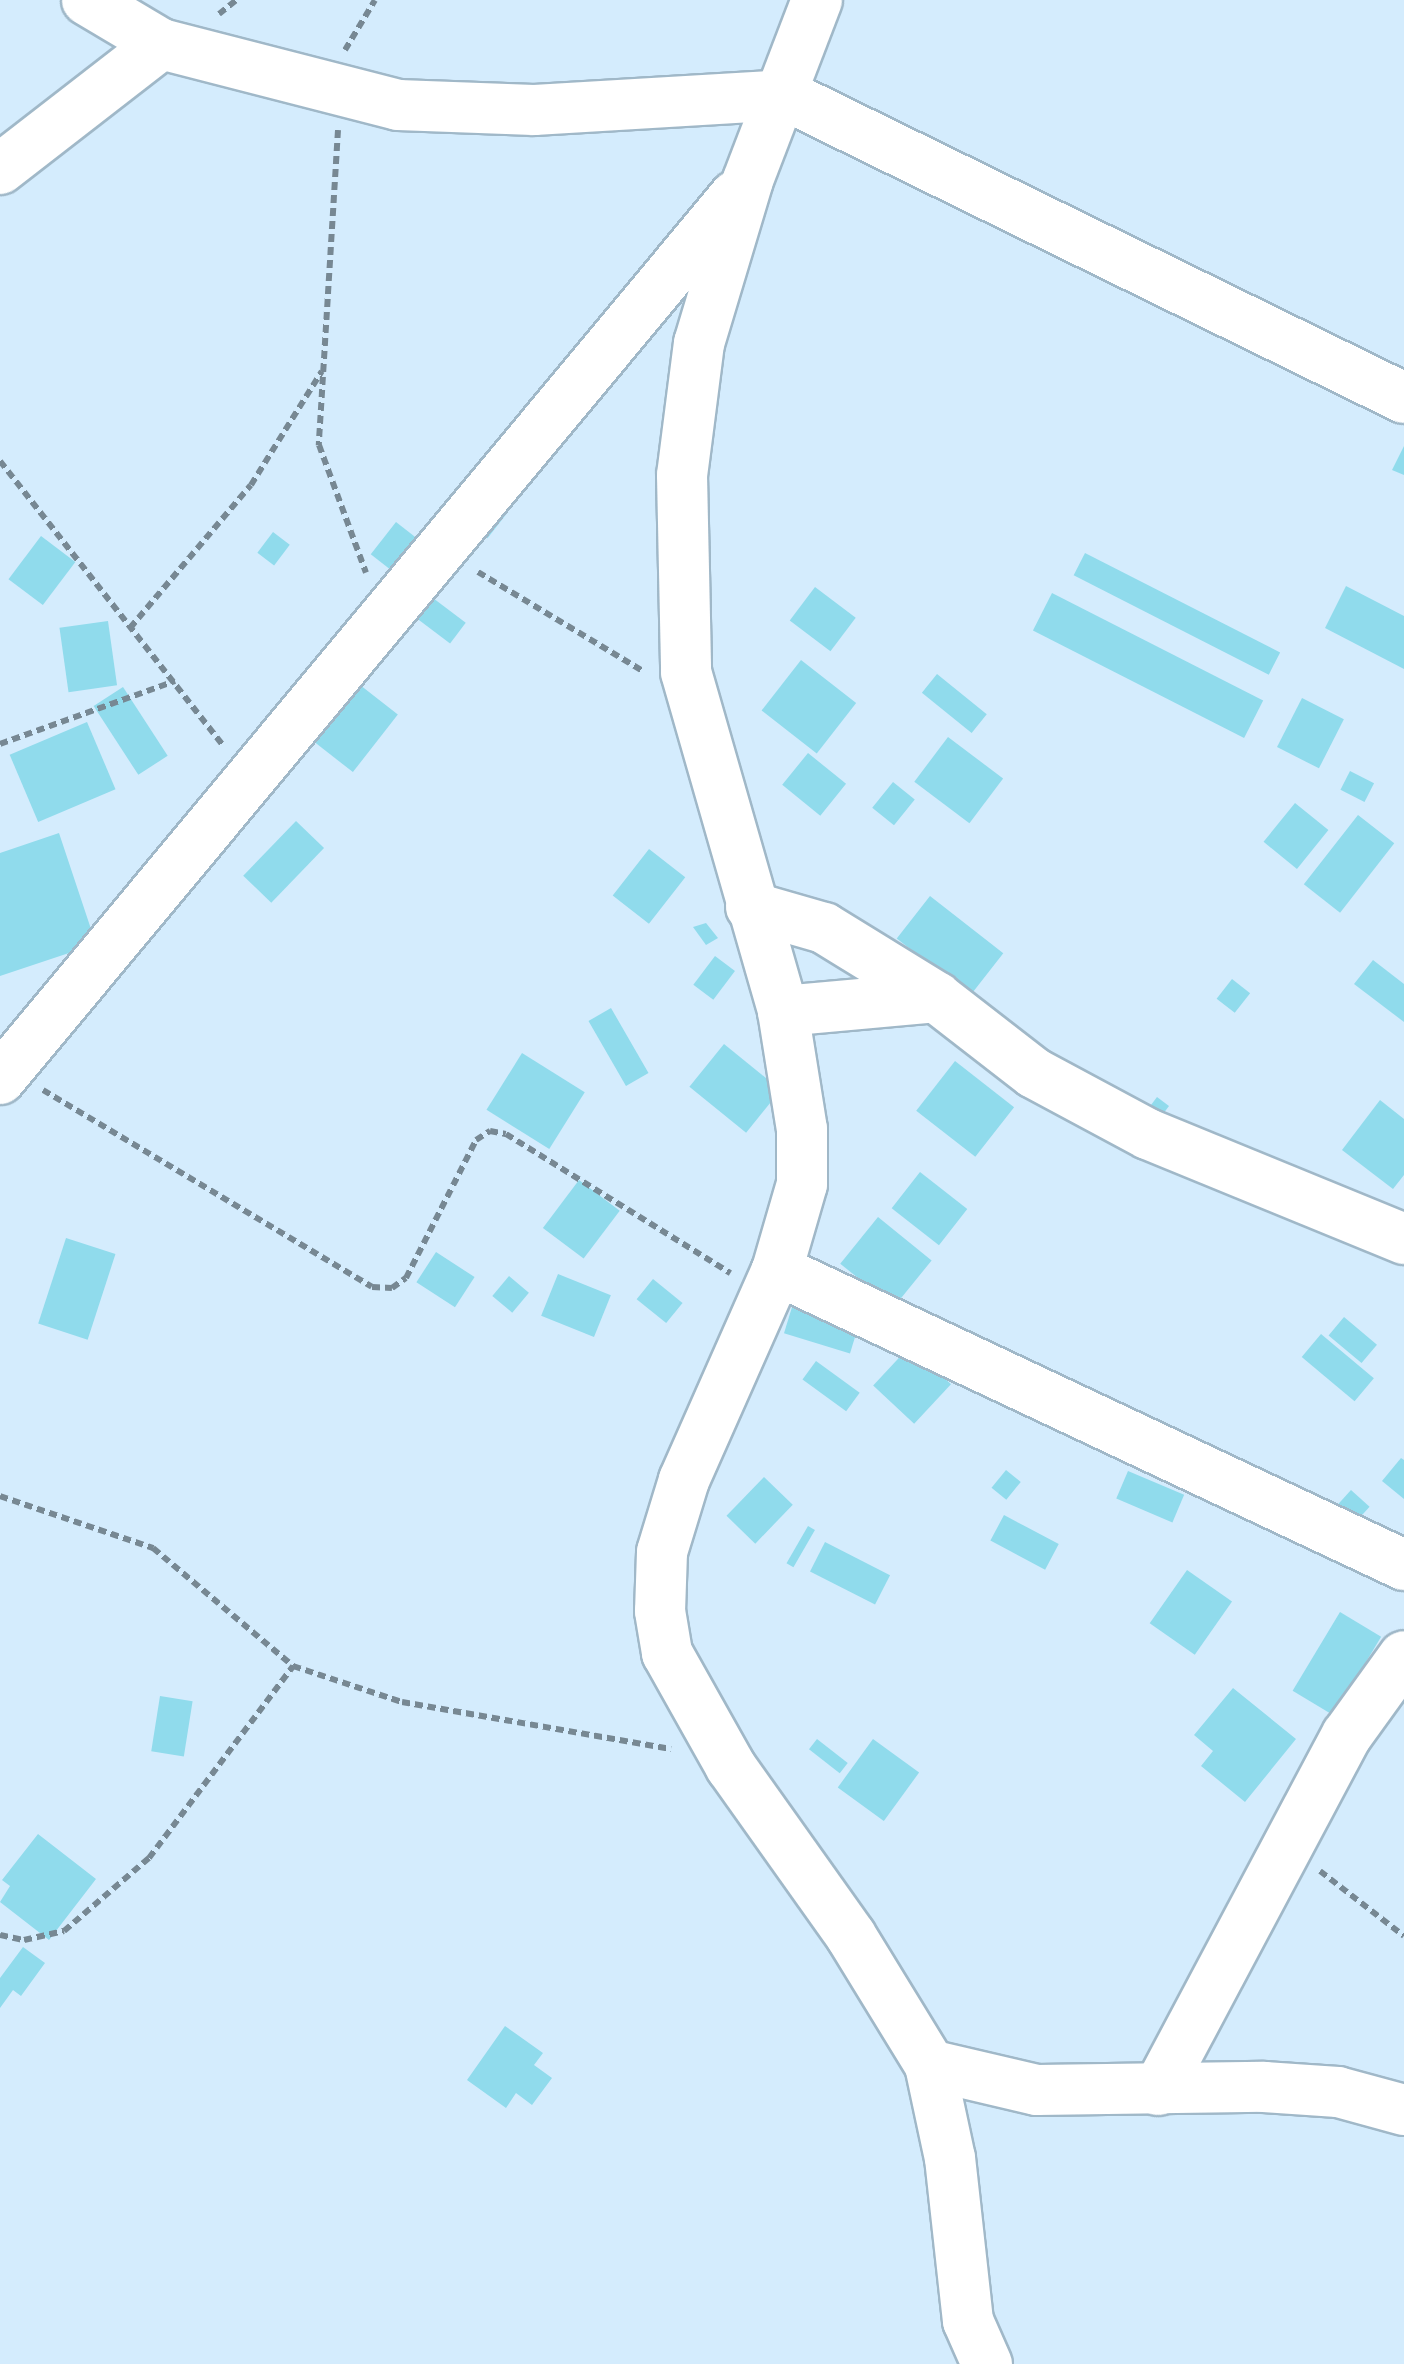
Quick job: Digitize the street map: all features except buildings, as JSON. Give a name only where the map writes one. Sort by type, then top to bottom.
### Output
[{"type":"street","points":[[87,0],[161,44],[398,105],[534,110],[785,94],[1404,398]]},
{"type":"street","points":[[817,0],[785,94],[748,180],[699,343],[682,474],[686,672],[783,1011],[802,1129],[802,1184],[771,1282],[684,1480],[662,1552],[667,1653],[731,1768],[851,1936],[930,2065],[950,2158],[968,2320],[987,2364]]},
{"type":"street","points":[[0,169],[161,44]]},
{"type":"street","points":[[4,1074],[251,783],[446,539],[748,180]]},
{"type":"street","points":[[752,906],[824,928],[936,997],[1034,1073],[1148,1134],[1404,1239]]},
{"type":"street","points":[[783,1011],[936,997]]},
{"type":"street","points":[[771,1282],[1404,1565]]},
{"type":"street","points":[[1158,2090],[1347,1735],[1404,1656]]},
{"type":"street","points":[[930,2065],[1037,2090],[1338,2092],[1404,2110]]},
{"type":"path","points":[[375,0],[328,87],[339,124],[319,446],[348,536],[388,614]]},
{"type":"path","points":[[130,628],[251,485],[323,370]]},
{"type":"path","points":[[0,461],[251,783]]},
{"type":"path","points":[[446,539],[482,576],[693,700]]},
{"type":"path","points":[[0,744],[175,681]]},
{"type":"path","points":[[4,1074],[372,1286],[392,1288],[406,1278],[476,1140],[490,1131],[506,1134],[771,1282]]},
{"type":"path","points":[[0,1496],[153,1548],[293,1666],[402,1702],[645,1741],[731,1768]]},
{"type":"path","points":[[0,1935],[24,1940],[64,1931],[150,1858],[293,1666]]},
{"type":"path","points":[[1286,1847],[1404,1936]]}]
